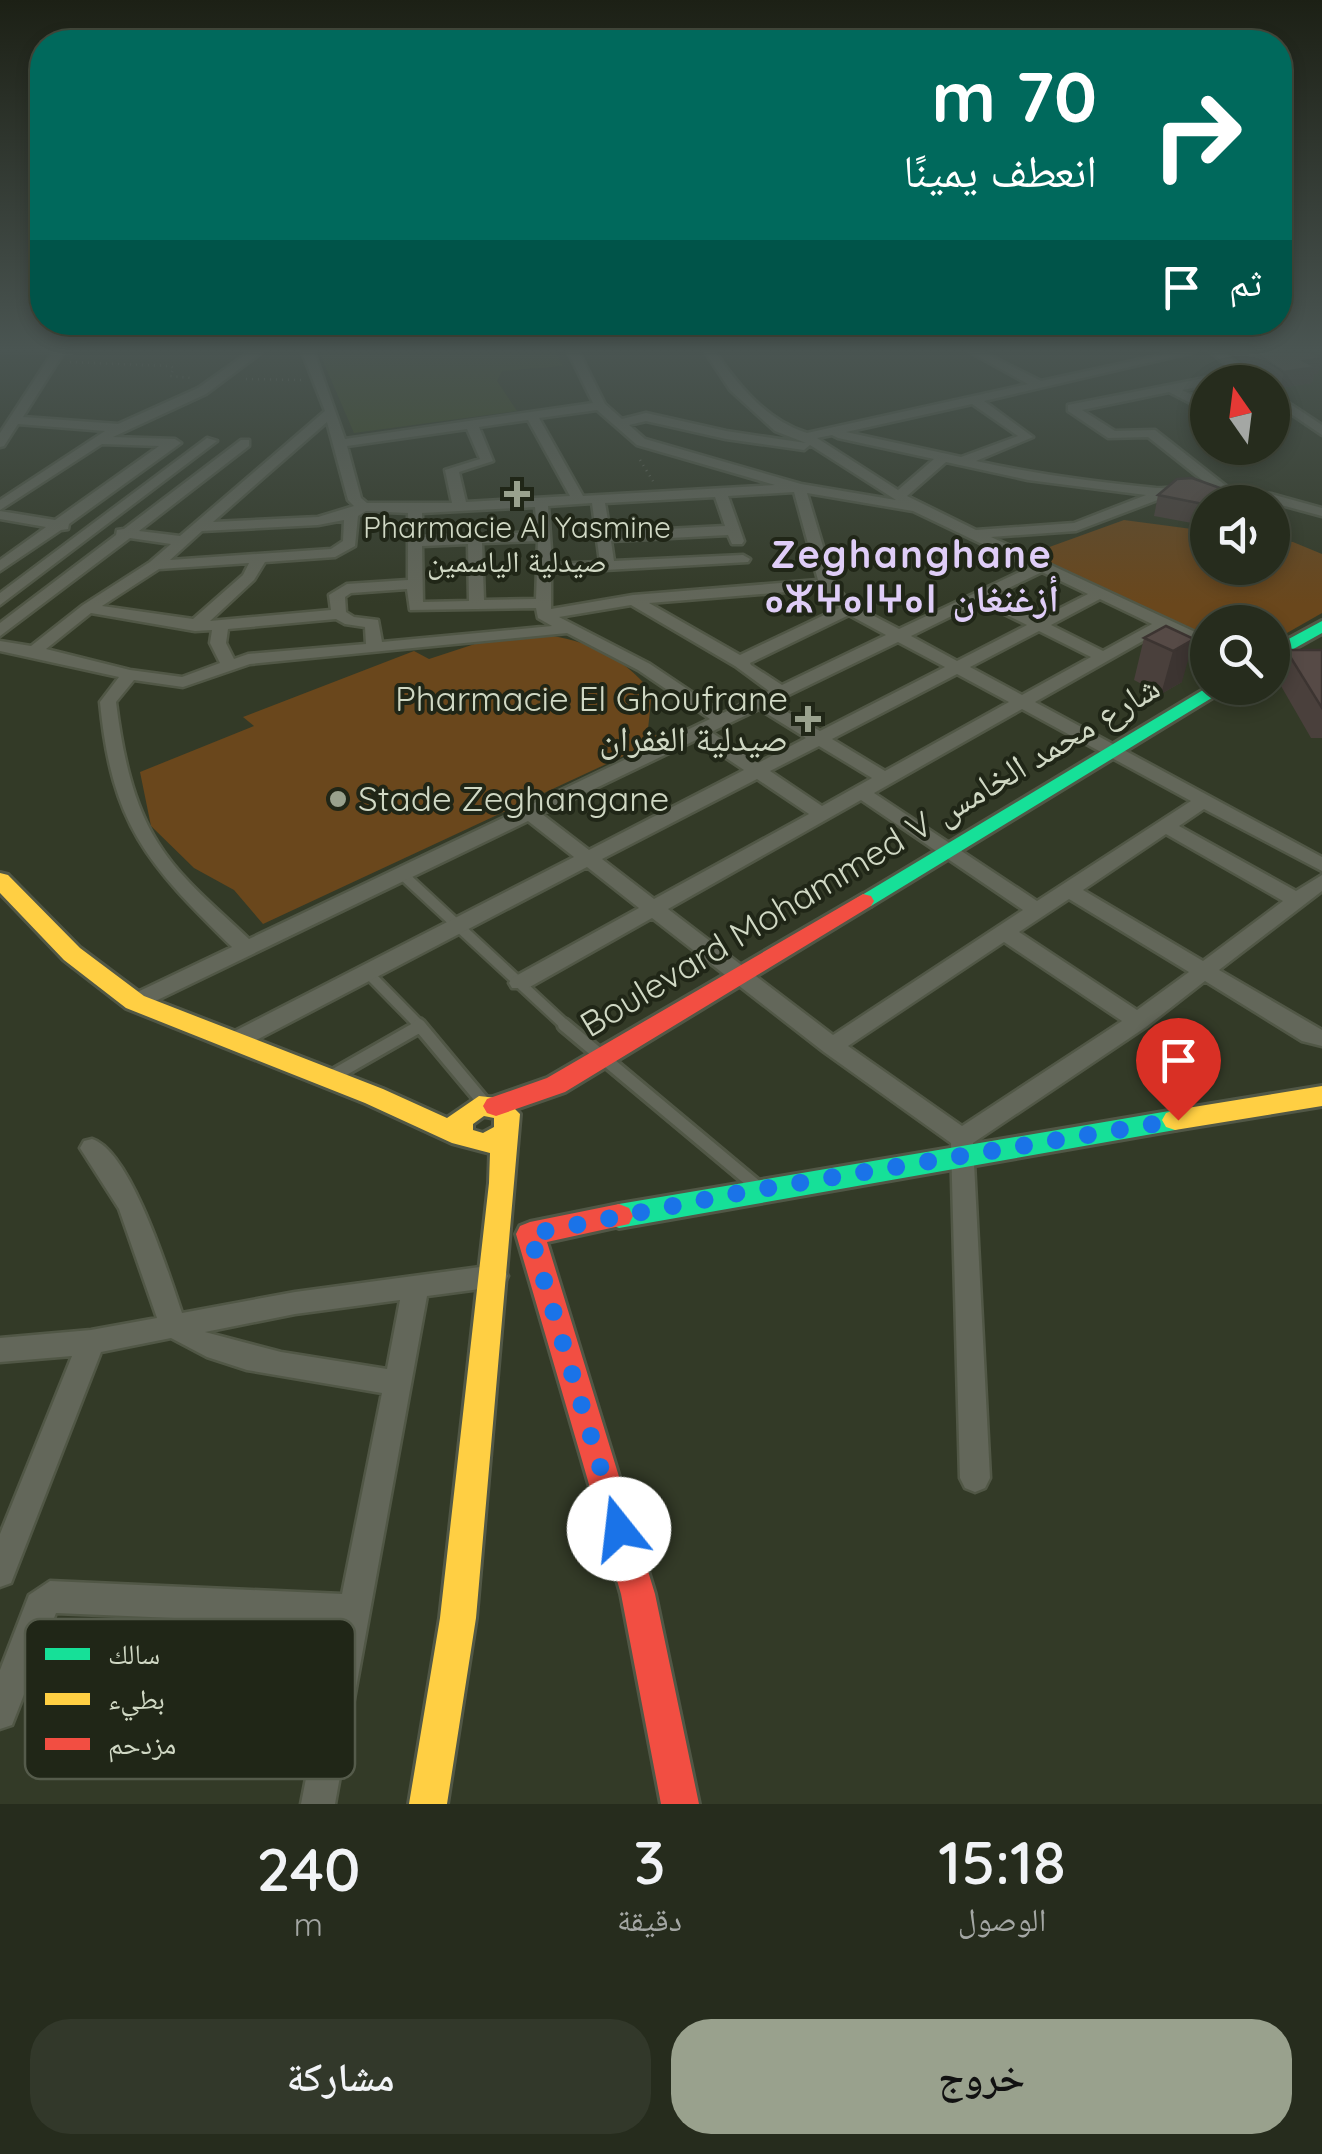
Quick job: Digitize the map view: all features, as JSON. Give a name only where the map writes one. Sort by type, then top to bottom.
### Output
[{"type":"main road","points":[[1290,645],[1322,626]]},
{"type":"main road","name":"Boulevard Mohammed V شارع محمد الخامس","points":[[493,1115],[527,1111],[556,1085],[1191,705]]},
{"type":"main road","points":[[0,880],[72,954],[135,1002],[374,1096],[465,1139],[487,1144],[493,1115]]},
{"type":"main road","points":[[374,1096],[493,1115]]},
{"type":"main road","points":[[680,1804],[638,1594],[530,1234],[962,1147],[1322,1096]]},
{"type":"main road","points":[[493,1115],[459,1120],[465,1139],[490,1176],[500,1206]]},
{"type":"main road","points":[[428,1804],[458,1618],[494,1276],[500,1206],[493,1115]]},
{"type":"street","points":[[0,506],[106,436]]},
{"type":"street","points":[[34,651],[88,608],[156,565],[302,436]]},
{"type":"street","points":[[156,565],[340,551],[350,544],[357,511],[338,436]]},
{"type":"street","points":[[340,443],[390,436]]},
{"type":"street","points":[[460,507],[452,470],[487,460],[477,436]]},
{"type":"street","points":[[543,436],[578,500]]},
{"type":"street","points":[[635,436],[650,445],[800,488],[919,508]]},
{"type":"street","points":[[735,436],[821,448]]},
{"type":"street","points":[[803,436],[919,508],[1190,635]]},
{"type":"street","points":[[849,436],[1068,482],[1190,492]]},
{"type":"street","points":[[960,462],[1026,436]]},
{"type":"street","points":[[1156,436],[1217,485]]},
{"type":"street","points":[[100,440],[211,441],[286,449]]},
{"type":"street","points":[[0,600],[211,441]]},
{"type":"street","points":[[0,567],[172,443]]},
{"type":"street","points":[[0,631],[126,534],[257,444]]},
{"type":"street","points":[[900,495],[943,458]]},
{"type":"street","points":[[200,527],[318,520],[357,511],[800,488]]},
{"type":"street","points":[[800,488],[827,584],[849,609],[1322,865]]},
{"type":"street","points":[[543,569],[744,565],[720,491]]},
{"type":"street","points":[[971,534],[1076,527],[1165,492]]},
{"type":"street","points":[[598,499],[608,567]]},
{"type":"street","points":[[541,502],[545,536],[542,609]]},
{"type":"street","points":[[1290,505],[1322,512]]},
{"type":"street","points":[[415,509],[415,607],[542,609],[827,584]]},
{"type":"street","points":[[0,516],[184,541]]},
{"type":"street","points":[[602,537],[733,530]]},
{"type":"street","points":[[414,542],[545,536]]},
{"type":"street","points":[[475,538],[477,605]]},
{"type":"street","points":[[195,626],[249,577],[259,559]]},
{"type":"street","points":[[135,1002],[1041,567]]},
{"type":"street","points":[[339,614],[338,596],[343,591],[412,584]]},
{"type":"street","points":[[238,1040],[1098,594]]},
{"type":"street","points":[[980,596],[1103,658]]},
{"type":"street","points":[[633,600],[782,692]]},
{"type":"street","points":[[88,608],[195,626],[339,614],[350,621],[373,623],[374,648]]},
{"type":"street","points":[[542,609],[569,631],[644,667],[723,720]]},
{"type":"street","points":[[740,663],[849,609]]},
{"type":"street","points":[[221,623],[218,643],[229,665]]},
{"type":"street","points":[[520,983],[1164,623]]},
{"type":"street","points":[[0,646],[130,675],[183,682],[248,659],[520,631],[569,631]]},
{"type":"street","points":[[130,675],[108,702],[122,771],[144,834],[160,859],[246,948]]},
{"type":"street","points":[[759,702],[886,778]]},
{"type":"street","points":[[698,731],[822,814]]},
{"type":"street","points":[[861,792],[1034,909]]},
{"type":"street","points":[[832,1046],[1034,909],[1202,802]]},
{"type":"street","points":[[529,813],[962,1147],[975,1478]]},
{"type":"street","points":[[1165,826],[1296,900]]},
{"type":"street","points":[[962,1147],[1138,1021],[1322,880]]},
{"type":"street","points":[[1069,890],[1310,1035],[1322,1038]]},
{"type":"street","points":[[1004,932],[1138,1021]]},
{"type":"street","points":[[92,1148],[112,1171],[136,1214],[176,1326],[202,1343],[236,1355],[398,1383]]},
{"type":"street","points":[[497,1238],[530,1234]]},
{"type":"street","points":[[0,1350],[90,1342],[294,1303],[494,1276]]},
{"type":"street","points":[[352,1619],[416,1287]]},
{"type":"street","points":[[0,1572],[90,1342]]},
{"type":"street","points":[[35,1619],[40,1606],[50,1597],[354,1610]]},
{"type":"street","points":[[0,1714],[25,1646]]},
{"type":"street","points":[[318,1804],[323,1779]]},
{"type":"lane","points":[[402,874],[601,1059],[760,1190]]},
{"type":"lane","points":[[370,974],[420,1026],[493,1115]]},
{"type":"lane","points":[[329,1078],[420,1026]]},
{"type":"path","points":[[626,436],[662,495]]},
{"type":"shaded area","points":[[1124,520],[1190,529],[1190,585],[1290,585],[1290,542],[1293,542],[1322,554],[1322,613],[1290,631],[1290,605],[1190,605],[1190,628],[1030,554]]},
{"type":"shaded area","name":"Stade Zeghangane","points":[[541,634],[589,645],[628,668],[652,692],[648,729],[660,739],[263,924],[234,890],[194,868],[151,826],[140,772],[254,726],[243,717],[414,651],[429,659],[487,640]]},
{"type":"building","points":[[1192,478],[1212,485],[1190,485],[1190,501],[1158,495],[1177,479]]},
{"type":"building","points":[[1166,626],[1190,637],[1190,641],[1173,651],[1144,638]]},
{"type":"building","points":[[1290,650],[1322,650],[1322,708],[1290,656]]},
{"type":"traffic: fast","points":[[1290,645],[1322,626]]},
{"type":"traffic: fast","points":[[863,901],[1191,705]]},
{"type":"traffic: fast","points":[[619,1216],[1175,1120]]},
{"type":"traffic: slow","points":[[0,880],[72,954],[135,1002],[374,1096],[461,1136]]},
{"type":"traffic: slow","points":[[1175,1120],[1322,1096]]},
{"type":"traffic: slow","points":[[479,1106],[496,1106],[507,1114],[508,1132],[485,1144],[461,1136],[459,1120],[479,1106]]},
{"type":"traffic: slow","points":[[428,1804],[458,1618],[503,1183],[503,1137]]},
{"type":"traffic: jam","points":[[496,1106],[556,1085],[863,901]]},
{"type":"traffic: jam","points":[[619,1216],[530,1234],[638,1594],[680,1804]]},
{"type":"place","name":"Pharmacie Al Yasmine صيدلية الياسمين","points":[[517,494]]},
{"type":"place","name":"Pharmacie El Ghoufrane صيدلية الغفران","points":[[808,719]]},
{"type":"place","name":"Stade Zeghangane","points":[[338,799]]},
{"type":"district","name":"Zeghanghane ⴰⵣⵖⴰⵏⵖⴰⵏ أزغنغان","points":[[912,577]]},
{"type":"route","points":[[619,1529],[530,1234],[744,1192],[1178,1120]]}]
